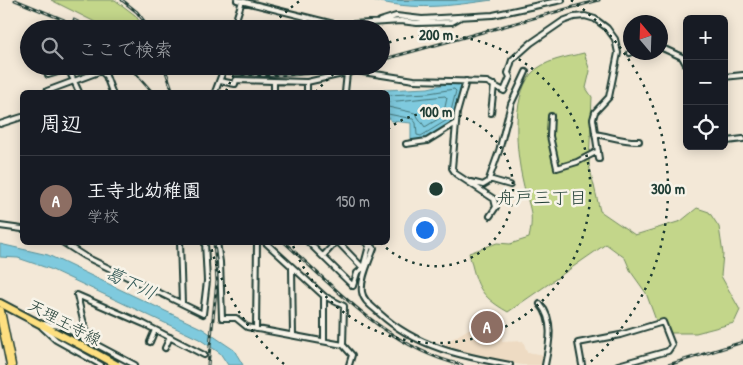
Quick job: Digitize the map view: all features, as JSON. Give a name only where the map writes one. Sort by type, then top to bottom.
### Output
[{"type":"highway","points":[[0,311],[11,365]]},
{"type":"main road","name":"天理王寺線","points":[[0,303],[117,365]]},
{"type":"street","points":[[237,0],[315,20]]},
{"type":"street","points":[[385,20],[396,16],[422,19],[512,12],[562,0]]},
{"type":"street","points":[[236,20],[242,1]]},
{"type":"street","points":[[383,75],[414,80],[486,82],[504,90],[510,77],[508,73],[512,60],[531,43],[559,24],[580,16],[595,19],[612,32],[618,53],[610,97],[595,112],[593,119],[599,159]]},
{"type":"street","points":[[668,50],[682,57],[684,60]]},
{"type":"street","points":[[466,181],[483,185],[489,179],[511,104],[526,72]]},
{"type":"street","points":[[70,75],[78,90]]},
{"type":"street","points":[[50,90],[91,75]]},
{"type":"street","points":[[105,75],[110,90]]},
{"type":"street","points":[[216,90],[222,75]]},
{"type":"street","points":[[220,82],[236,84],[236,80],[307,82],[338,75]]},
{"type":"street","points":[[345,90],[347,75]]},
{"type":"street","points":[[728,77],[743,75]]},
{"type":"street","points":[[466,81],[456,123],[452,168],[466,181],[494,199],[496,206],[490,216]]},
{"type":"street","points":[[274,82],[274,90]]},
{"type":"street","points":[[307,82],[307,90]]},
{"type":"street","points":[[490,113],[494,85]]},
{"type":"street","points":[[551,116],[551,146],[557,168],[571,165],[598,151]]},
{"type":"street","points":[[0,124],[20,118]]},
{"type":"street","points":[[406,144],[427,141],[456,123]]},
{"type":"street","points":[[595,134],[617,137],[628,141],[639,141]]},
{"type":"street","points":[[728,141],[743,139]]},
{"type":"street","points":[[489,179],[510,185]]},
{"type":"street","points":[[0,226],[20,229]]},
{"type":"street","points":[[67,245],[84,256],[203,314],[207,281],[204,245]]},
{"type":"street","points":[[180,245],[182,303]]},
{"type":"street","points":[[217,245],[222,318],[236,318],[247,327],[293,334],[343,345],[352,355],[349,365]]},
{"type":"street","points":[[256,329],[257,245]]},
{"type":"street","points":[[268,245],[324,296],[344,306],[343,345]]},
{"type":"street","points":[[311,245],[352,286],[357,273],[363,268],[370,245]]},
{"type":"street","points":[[323,256],[334,245]]},
{"type":"street","points":[[340,245],[363,268]]},
{"type":"street","points":[[371,245],[374,248],[362,291],[364,299],[387,320],[424,344],[458,355],[510,365]]},
{"type":"street","points":[[292,268],[293,334]]},
{"type":"street","points":[[88,341],[76,295],[170,337],[204,355]]},
{"type":"street","points":[[324,296],[324,341]]},
{"type":"street","points":[[540,304],[549,322],[550,338],[545,365]]},
{"type":"street","points":[[582,365],[578,343],[620,335],[663,322],[672,346],[668,351],[618,365]]},
{"type":"street","points":[[39,324],[61,326],[135,365]]},
{"type":"street","points":[[39,324],[56,340],[100,365],[106,350]]},
{"type":"street","points":[[150,342],[155,330]]},
{"type":"street","points":[[165,348],[170,337]]},
{"type":"shaded area","points":[[497,312],[502,313],[502,342],[523,341],[527,352],[545,355],[543,365],[522,365],[470,356],[444,348],[447,342]]},
{"type":"green space","points":[[51,0],[115,0],[135,15],[139,20],[91,20]]},
{"type":"green space","points":[[584,53],[590,71],[586,88],[592,97],[589,165],[600,211],[635,235],[681,221],[697,208],[709,212],[719,227],[723,254],[721,276],[740,310],[734,323],[696,333],[668,333],[657,323],[646,293],[631,272],[625,258],[606,244],[508,312],[490,300],[480,288],[469,253],[497,243],[510,244],[529,238],[531,229],[531,215],[518,156],[517,141],[520,97],[525,85],[531,74],[542,65]]},
{"type":"water","points":[[372,0],[492,0],[446,6],[418,6]]},
{"type":"water","points":[[446,84],[463,85],[454,122],[429,137],[411,141],[411,123],[391,121],[390,90],[384,90],[428,88]]},
{"type":"water","points":[[0,244],[48,255],[203,329],[234,350],[243,365],[228,365],[220,353],[199,339],[50,269],[18,258],[0,257]]},
{"type":"railway","points":[[15,0],[64,20]]},
{"type":"railway","points":[[122,0],[137,12],[143,20]]},
{"type":"railway","points":[[390,58],[599,0]]},
{"type":"railway","points":[[137,75],[150,90]]},
{"type":"railway","points":[[167,75],[172,90]]},
{"type":"railway","points":[[246,75],[267,75]]},
{"type":"railway","points":[[267,75],[289,75]]},
{"type":"railway","points":[[208,365],[217,281],[214,245]]},
{"type":"railway","points":[[287,245],[345,298],[388,332],[411,346],[436,357],[462,365]]},
{"type":"railway","points":[[668,365],[743,342]]},
{"type":"place","name":"王寺北幼稚園","points":[[487,327]]},
{"type":"district","name":"舟戸三丁目","points":[[542,198]]},
{"type":"water label","name":"葛下川","points":[[131,283]]}]
